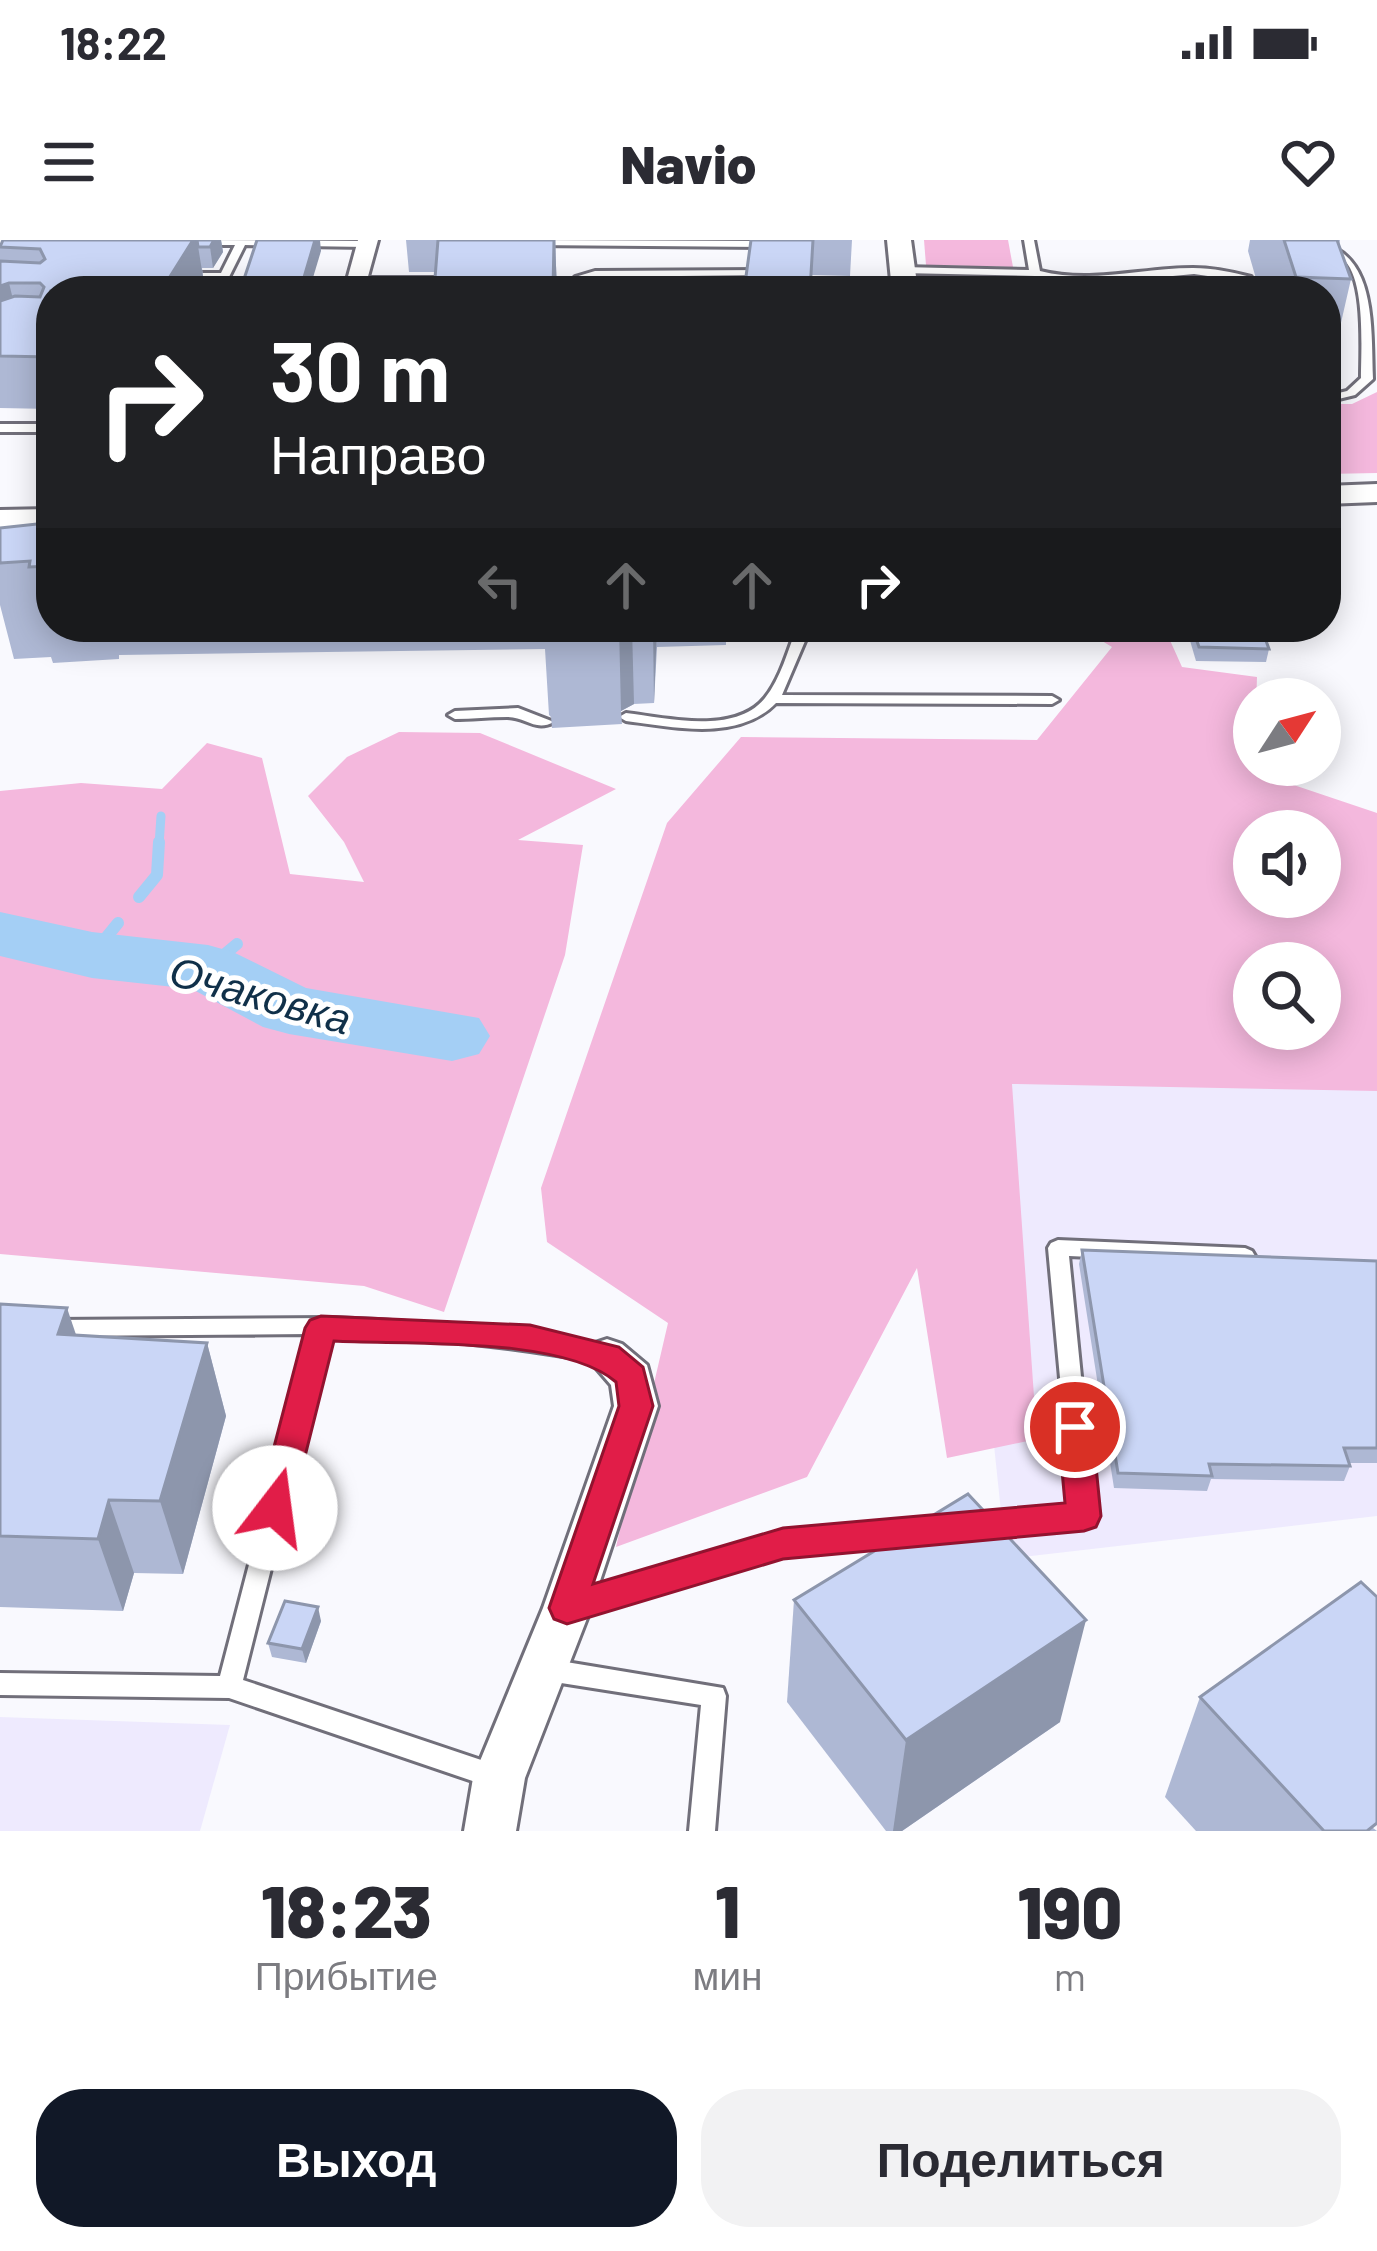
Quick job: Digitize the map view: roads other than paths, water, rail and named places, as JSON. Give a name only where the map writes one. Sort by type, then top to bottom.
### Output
[{"type":"street","points":[[899,240],[903,276]]},
{"type":"street","points":[[358,276],[367,242]]},
{"type":"street","points":[[1341,494],[1377,493]]},
{"type":"street","points":[[490,1831],[499,1778],[567,1608],[636,1406],[632,1377],[608,1356]]},
{"type":"lane","points":[[1029,240],[1035,273]]},
{"type":"lane","points":[[1303,240],[1331,248],[1354,265],[1361,289],[1372,365],[1367,379],[1341,395]]},
{"type":"lane","points":[[195,242],[367,242]]},
{"type":"lane","points":[[157,275],[224,276],[242,242]]},
{"type":"lane","points":[[507,242],[782,244],[779,273],[592,276]]},
{"type":"lane","points":[[1145,276],[1153,271],[1238,276]]},
{"type":"lane","points":[[978,276],[1044,276]]},
{"type":"lane","points":[[0,428],[36,428]]},
{"type":"lane","points":[[626,717],[728,722],[762,710],[773,699],[798,642]]},
{"type":"lane","points":[[773,699],[1052,700]]},
{"type":"lane","points":[[455,715],[518,712],[534,722],[547,722]]},
{"type":"lane","points":[[567,1608],[783,1544],[1084,1516],[1058,1248],[1263,1257]]},
{"type":"lane","points":[[23,1328],[321,1328],[530,1338],[608,1356]]},
{"type":"lane","points":[[229,1687],[321,1328]]},
{"type":"lane","points":[[542,1670],[714,1696],[703,1831]]},
{"type":"lane","points":[[0,1684],[229,1687],[499,1778]]},
{"type":"waterway","points":[[159,845],[161,816]]},
{"type":"waterway","points":[[139,897],[157,875],[159,842]]},
{"type":"waterway","points":[[92,955],[118,923]]},
{"type":"waterway","name":"Очаковка","points":[[0,934],[92,955],[208,968],[289,1010],[452,1036]]},
{"type":"waterway","points":[[208,968],[237,944]]}]
